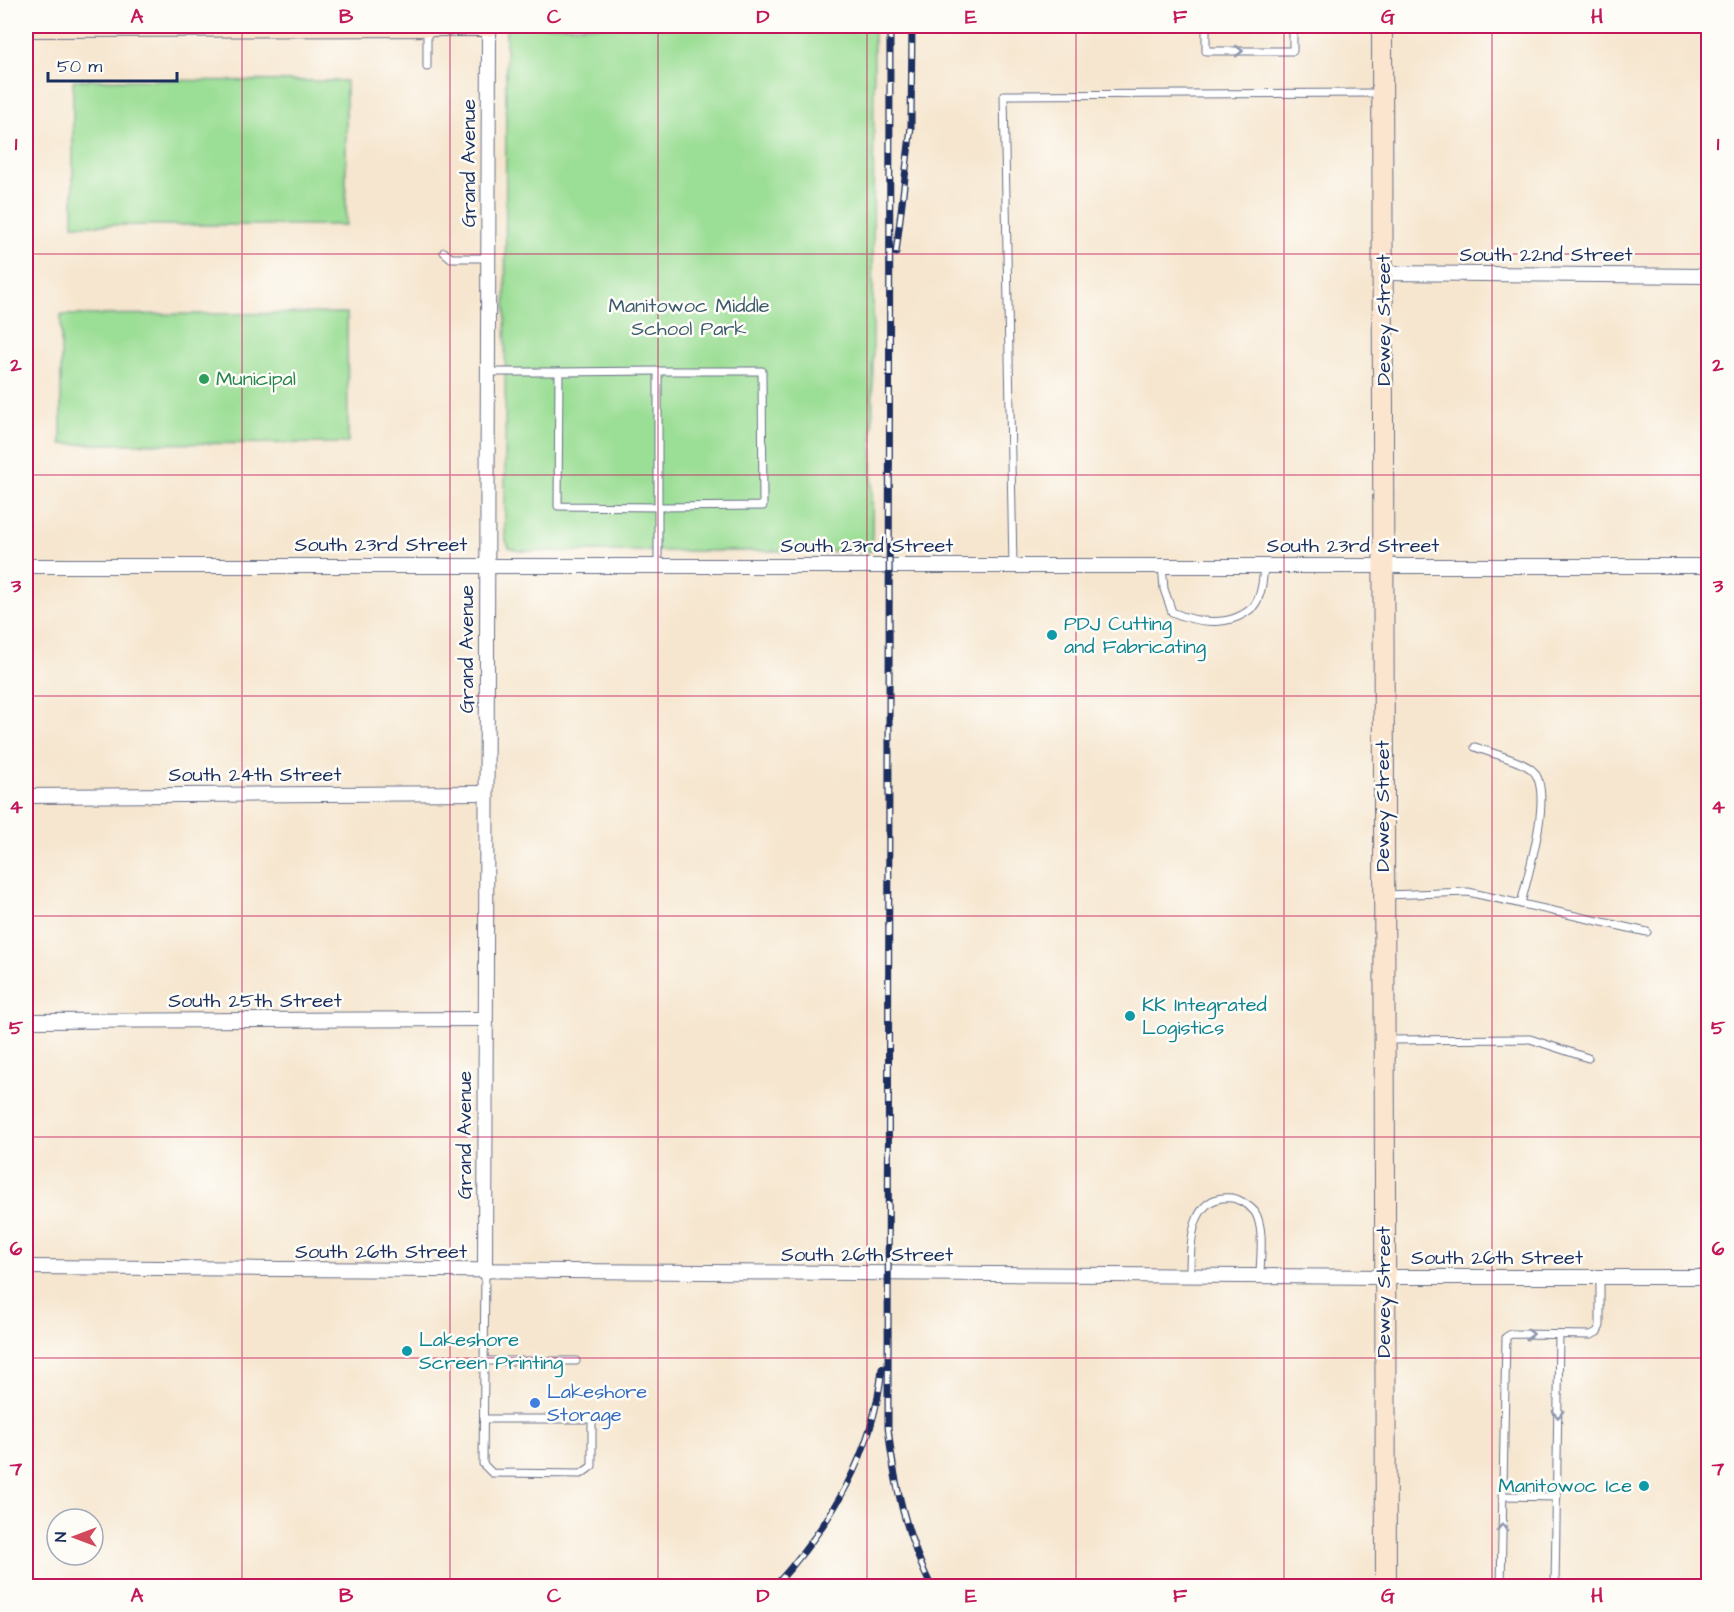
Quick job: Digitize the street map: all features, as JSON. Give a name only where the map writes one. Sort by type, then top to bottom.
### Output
[{"type":"street","points":[[26,27],[489,26]]},
{"type":"street","name":"Grand Avenue","points":[[485,1272],[489,26]]},
{"type":"street","name":"Dewey Street","points":[[1382,26],[1386,1587]]},
{"type":"street","name":"South 22nd Street","points":[[1384,273],[1708,276]]},
{"type":"street","name":"South 23rd Street","points":[[26,566],[1708,566]]},
{"type":"street","name":"South 24th Street","points":[[26,796],[486,793]]},
{"type":"street","name":"South 25th Street","points":[[26,1022],[485,1019]]},
{"type":"street","name":"South 26th Street","points":[[26,1268],[1260,1277],[1708,1277]]},
{"type":"lane","points":[[1206,26],[1206,51],[1293,51],[1293,26]]},
{"type":"lane","points":[[427,27],[427,67]]},
{"type":"lane","points":[[1013,566],[1004,95],[1233,96],[1382,93]]},
{"type":"lane","points":[[444,252],[451,258],[489,258]]},
{"type":"lane","points":[[658,371],[658,566]]},
{"type":"lane","points":[[488,372],[762,371],[763,506],[558,506],[559,372]]},
{"type":"lane","points":[[1162,565],[1164,589],[1172,612],[1190,620],[1209,622],[1233,619],[1254,606],[1262,587],[1264,566]]},
{"type":"lane","points":[[1475,747],[1531,769],[1539,780],[1542,794],[1540,815],[1521,904]]},
{"type":"lane","points":[[1383,895],[1468,892],[1647,932]]},
{"type":"lane","points":[[1383,1040],[1530,1039],[1588,1058]]},
{"type":"lane","points":[[1190,1276],[1190,1241],[1195,1221],[1209,1203],[1225,1197],[1238,1199],[1254,1212],[1260,1227],[1260,1277]]},
{"type":"lane","points":[[484,1419],[592,1419],[592,1466],[581,1474],[492,1473],[483,1464],[485,1272]]},
{"type":"lane","points":[[1501,1587],[1506,1337],[1511,1334],[1591,1335],[1598,1332],[1600,1277]]},
{"type":"lane","points":[[1555,1587],[1559,1335]]},
{"type":"lane","points":[[484,1361],[576,1361]]},
{"type":"lane","points":[[1502,1496],[1557,1497]]},
{"type":"green space","name":"Manitowoc Middle School Park","points":[[506,26],[874,26],[872,551],[519,551],[509,548],[505,537]]},
{"type":"green space","points":[[73,80],[346,81],[346,225],[73,225]]},
{"type":"green space","name":"Municipal","points":[[347,313],[348,443],[61,444],[61,315]]},
{"type":"railway","points":[[890,26],[888,1427],[902,1509],[931,1586]]},
{"type":"railway","points":[[896,253],[911,127],[912,26]]},
{"type":"railway","points":[[775,1586],[814,1538],[846,1486],[870,1429],[882,1368]]},
{"type":"place","name":"Municipal","points":[[204,379]]},
{"type":"place","name":"PDJ Cutting and Fabricating","points":[[1052,635]]},
{"type":"place","name":"KK Integrated Logistics","points":[[1130,1016]]},
{"type":"place","name":"Lakeshore Screen Printing","points":[[407,1351]]},
{"type":"place","name":"Lakeshore Storage","points":[[535,1403]]},
{"type":"place","name":"Manitowoc Ice","points":[[1644,1486]]}]
